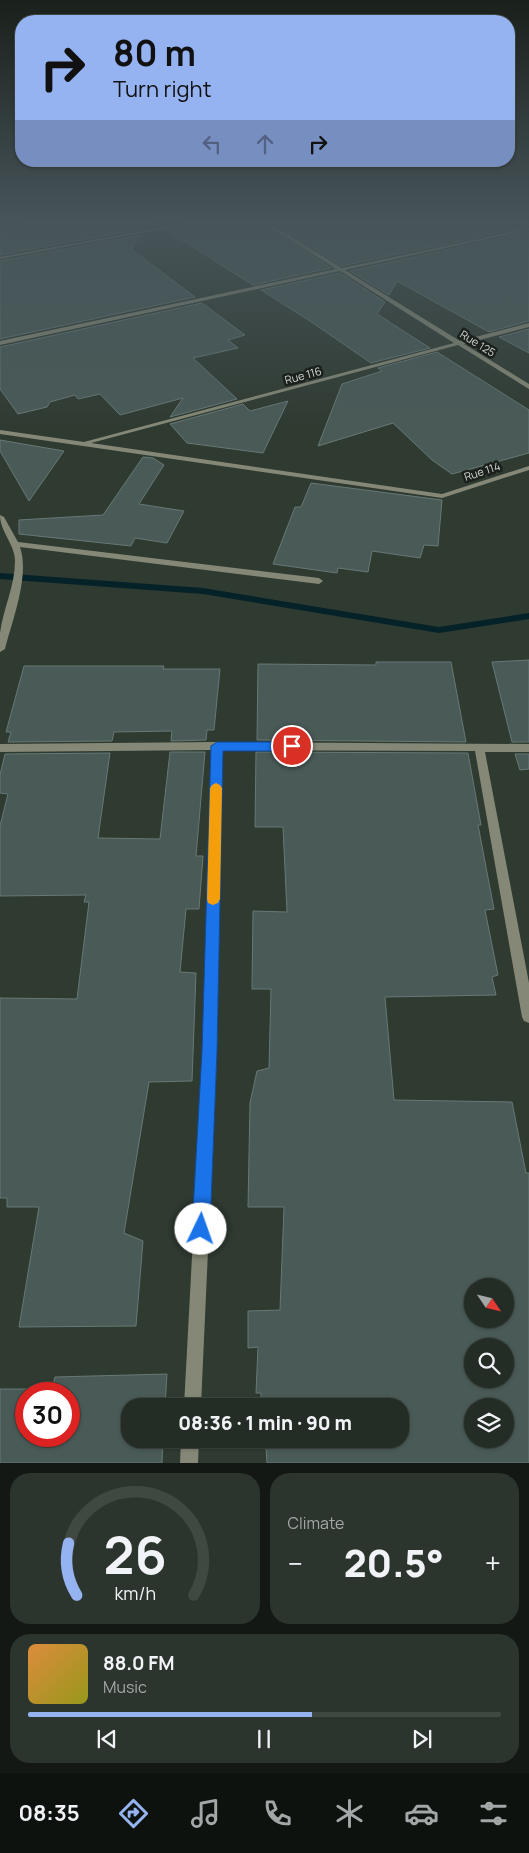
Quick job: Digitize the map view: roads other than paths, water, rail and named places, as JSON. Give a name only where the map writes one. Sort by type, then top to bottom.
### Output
[{"type":"street","points":[[0,343],[251,289]]},
{"type":"street","name":"Rue 125","points":[[372,289],[529,387]]},
{"type":"street","name":"Rue 116","points":[[82,444],[529,325]]},
{"type":"street","points":[[0,432],[82,444]]},
{"type":"street","name":"Rue 114","points":[[82,444],[442,496],[529,468]]},
{"type":"street","points":[[0,517],[15,544],[19,560],[15,588],[0,649]]},
{"type":"street","points":[[15,544],[318,581]]},
{"type":"street","points":[[192,1398],[210,1051],[217,746]]},
{"type":"street","points":[[479,746],[529,1017]]},
{"type":"street","points":[[0,748],[479,746],[529,748]]},
{"type":"street","points":[[189,1463],[190,1448]]},
{"type":"waterway","points":[[0,576],[203,591],[439,630],[529,616]]}]
